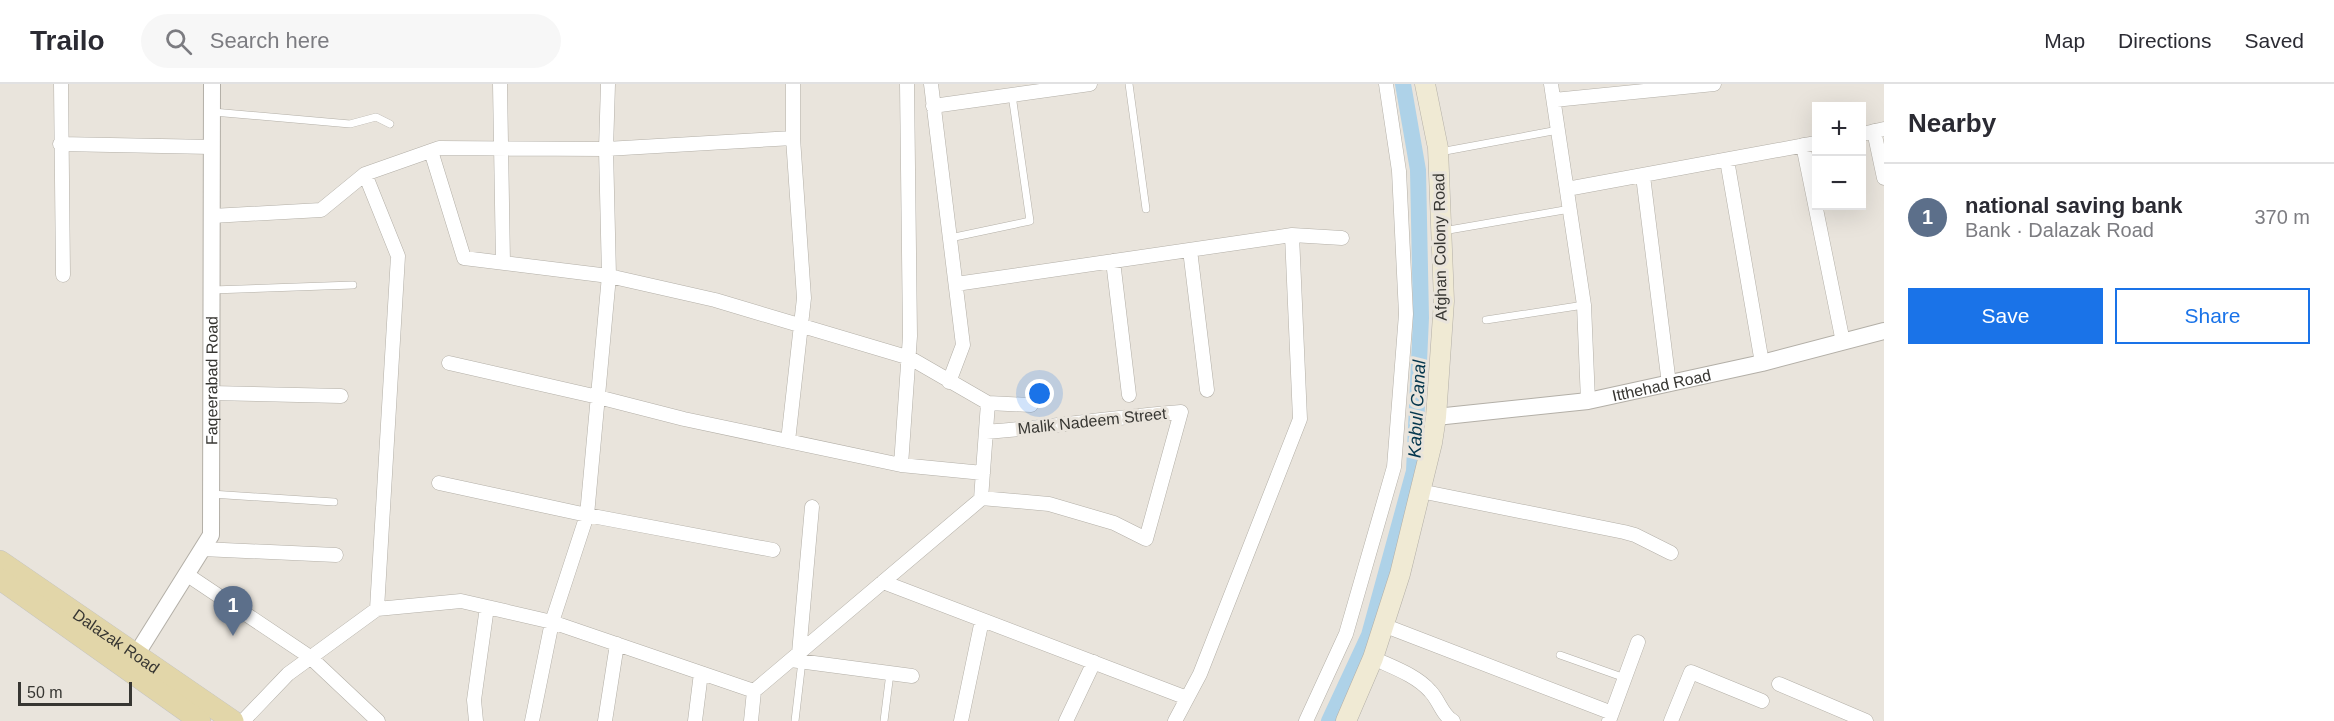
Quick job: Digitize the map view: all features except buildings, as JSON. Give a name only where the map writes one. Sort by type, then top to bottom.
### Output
[{"type":"main road","name":"Afghan Colony Road","points":[[1346,721],[1373,658],[1400,573],[1436,417],[1444,301],[1438,152],[1425,84]]},
{"type":"main road","name":"Dalazak Road","points":[[0,561],[23,587],[203,715],[233,721]]},
{"type":"main road","name":"Dalazak Road","points":[[0,579],[23,587]]},
{"type":"main road","name":"Dalazak Road","points":[[94,636],[136,655],[203,715]]},
{"type":"street","points":[[61,84],[63,275]]},
{"type":"street","name":"Faqeerabad Road","points":[[136,655],[211,536],[212,84]]},
{"type":"street","points":[[500,84],[503,263]]},
{"type":"street","points":[[532,721],[552,622],[587,515],[609,276],[606,149],[608,84]]},
{"type":"street","points":[[788,441],[804,298],[793,138],[793,84]]},
{"type":"street","points":[[901,465],[910,358],[907,84]]},
{"type":"street","points":[[931,84],[963,345],[949,382]]},
{"type":"street","points":[[933,106],[1090,84]]},
{"type":"street","points":[[1306,721],[1346,634],[1394,467],[1406,314],[1399,171],[1386,84]]},
{"type":"street","points":[[1551,84],[1584,305],[1588,401]]},
{"type":"street","points":[[1554,100],[1714,84]]},
{"type":"street","points":[[1873,132],[1884,178]]},
{"type":"street","points":[[212,216],[321,210],[364,174],[439,148],[606,149],[793,138]]},
{"type":"street","points":[[60,144],[212,147]]},
{"type":"street","points":[[1567,189],[1810,144],[1843,342]]},
{"type":"street","points":[[431,151],[464,258],[609,276],[715,300],[910,358],[988,402],[1031,405]]},
{"type":"street","points":[[1727,160],[1762,363]]},
{"type":"street","points":[[364,174],[398,256],[377,609]]},
{"type":"street","points":[[1643,176],[1669,384]]},
{"type":"street","points":[[956,284],[1292,236],[1342,238]]},
{"type":"street","points":[[1175,721],[1200,674],[1300,419],[1292,236]]},
{"type":"street","points":[[1190,250],[1208,390]]},
{"type":"street","points":[[1113,261],[1129,395]]},
{"type":"street","name":"Itthehad Road","points":[[1436,417],[1588,401],[1762,363],[1884,331]]},
{"type":"street","points":[[449,363],[684,419],[901,465],[983,473]]},
{"type":"street","points":[[211,393],[341,396]]},
{"type":"street","points":[[751,721],[754,691],[797,658],[981,498],[988,402]]},
{"type":"street","name":"Malik Nadeem Street","points":[[981,498],[1049,504],[1114,523],[1146,539],[1181,412],[986,432]]},
{"type":"street","points":[[439,483],[587,515],[773,550]]},
{"type":"street","points":[[1420,491],[1624,532],[1671,553]]},
{"type":"street","points":[[797,658],[812,507]]},
{"type":"street","points":[[202,549],[336,555]]},
{"type":"street","points":[[186,574],[310,657],[378,721]]},
{"type":"street","points":[[883,582],[1187,698]]},
{"type":"street","points":[[243,721],[288,674],[377,609],[461,601],[552,622],[754,691]]},
{"type":"street","points":[[476,721],[474,700],[487,607]]},
{"type":"street","points":[[961,721],[982,620]]},
{"type":"street","points":[[1383,626],[1611,717],[1638,642]]},
{"type":"street","points":[[605,721],[617,644]]},
{"type":"street","points":[[797,658],[912,676]]},
{"type":"street","points":[[1373,658],[1419,681],[1430,691],[1447,718],[1453,721]]},
{"type":"street","points":[[1066,721],[1094,662]]},
{"type":"street","points":[[1671,721],[1691,672],[1762,701]]},
{"type":"street","points":[[695,721],[701,673]]},
{"type":"street","points":[[1779,684],[1866,721]]},
{"type":"lane","points":[[1130,84],[1146,209]]},
{"type":"lane","points":[[950,238],[1030,221],[1012,95]]},
{"type":"lane","points":[[212,112],[350,124],[376,117],[390,124]]},
{"type":"lane","points":[[1438,152],[1558,130]]},
{"type":"lane","points":[[1441,231],[1570,209]]},
{"type":"lane","points":[[212,290],[353,285]]},
{"type":"lane","points":[[1486,320],[1584,305]]},
{"type":"lane","points":[[211,494],[334,502]]},
{"type":"lane","points":[[1560,655],[1625,678]]},
{"type":"lane","points":[[795,721],[797,658]]},
{"type":"lane","points":[[884,721],[890,673]]},
{"type":"waterway","name":"Kabul Canal","points":[[1329,721],[1369,635],[1414,471],[1421,318],[1418,170],[1403,84]]},
{"type":"place","name":"national saving bank","points":[[233,636]]}]
